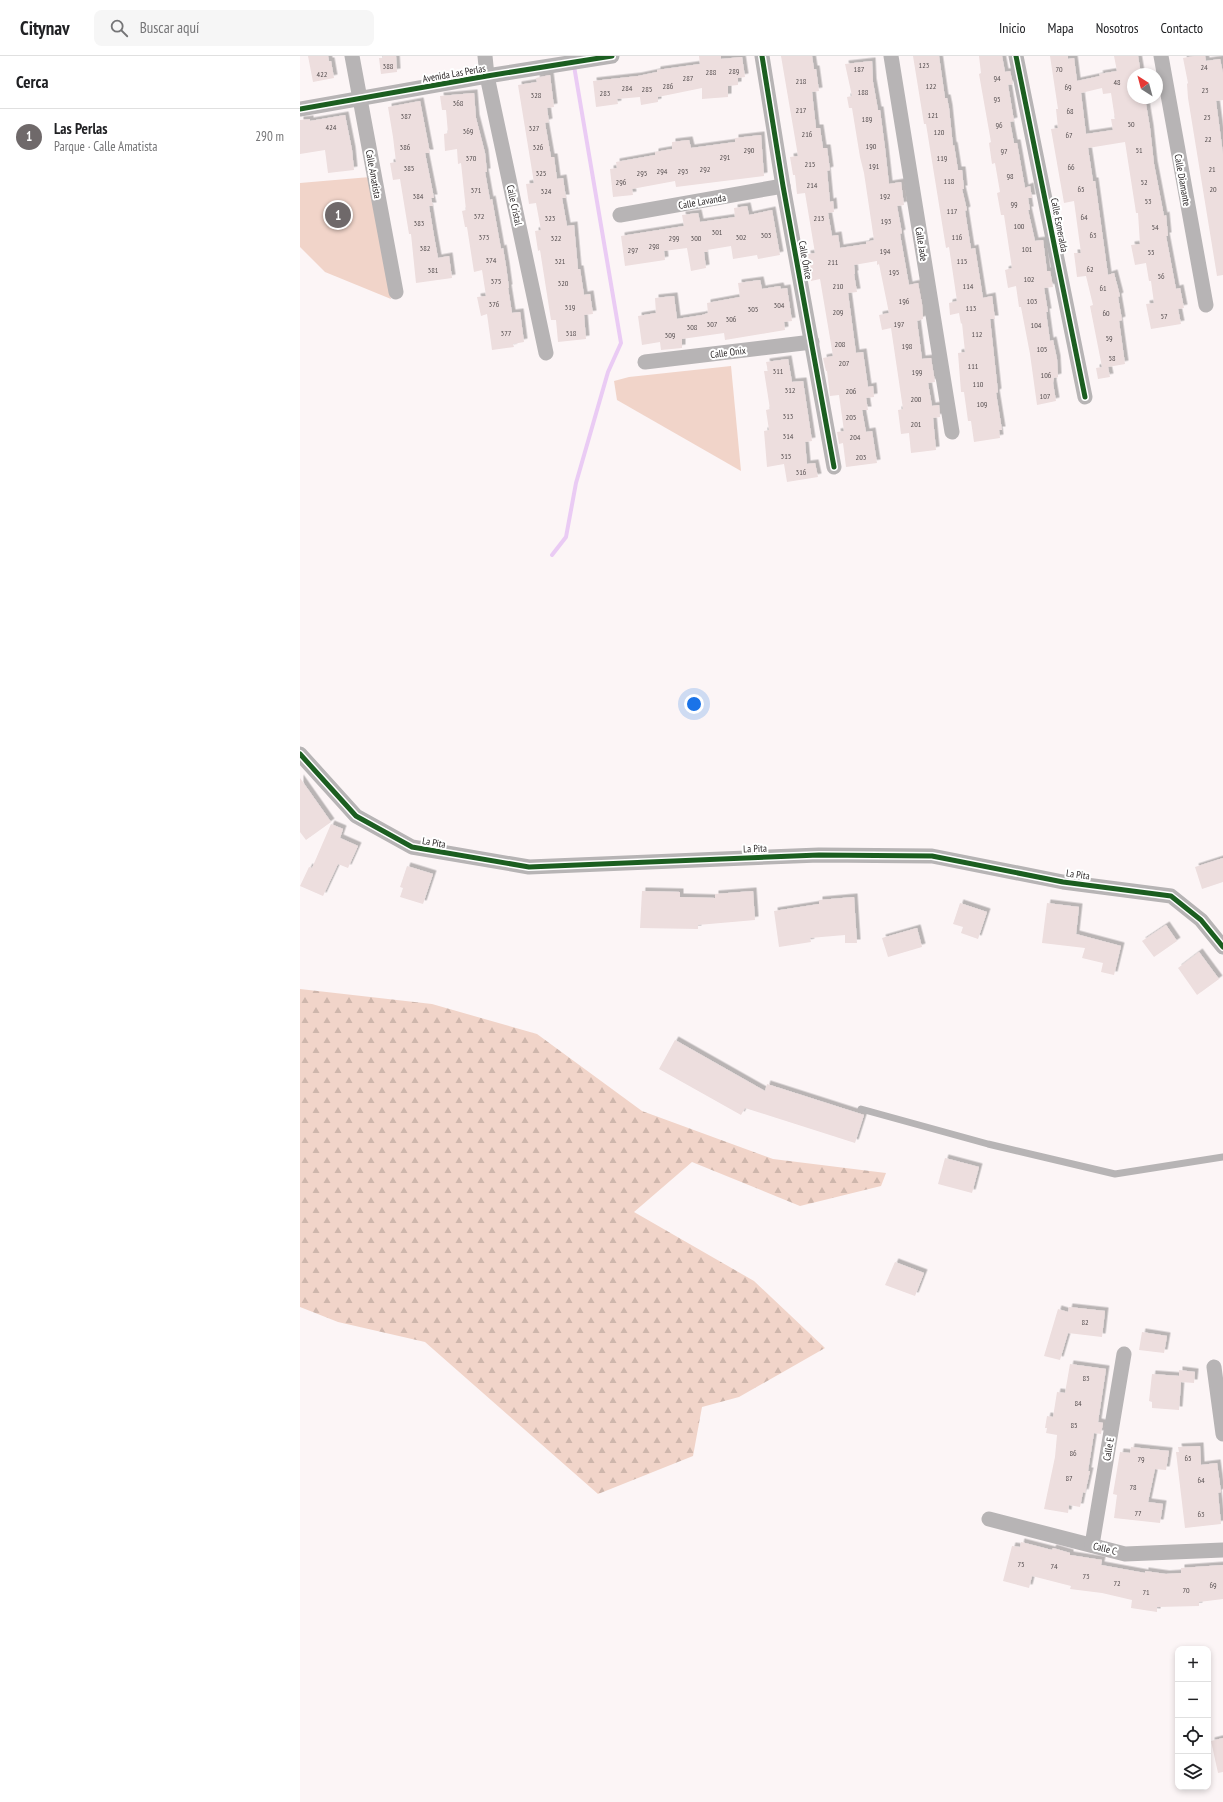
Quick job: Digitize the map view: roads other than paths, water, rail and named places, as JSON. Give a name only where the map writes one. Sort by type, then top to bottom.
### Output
[{"type":"street","name":"Calle Amatista","points":[[352,56],[396,292]]},
{"type":"street","name":"Calle Cristal","points":[[485,56],[546,353]]},
{"type":"street","name":"Avenida Las Perlas","points":[[300,110],[488,76],[612,56]]},
{"type":"street","name":"Calle Ónice","points":[[762,56],[783,186],[834,467]]},
{"type":"street","name":"Calle Jade","points":[[891,56],[952,432]]},
{"type":"street","name":"Calle Esmeralda","points":[[1016,56],[1085,397]]},
{"type":"street","name":"Calle Diamante","points":[[1160,56],[1206,305]]},
{"type":"street","name":"Calle Lavanda","points":[[620,215],[783,186]]},
{"type":"street","name":"Calle Onix","points":[[645,362],[812,342]]},
{"type":"street","name":"La Pita","points":[[300,754],[356,816],[412,847],[529,867],[819,855],[932,856],[1063,882],[1171,896],[1201,920],[1223,947]]},
{"type":"street","name":"Calle E","points":[[1092,1545],[1124,1354]]},
{"type":"street","points":[[1214,1367],[1223,1434]]},
{"type":"street","name":"Calle C","points":[[989,1519],[1125,1554],[1223,1550]]},
{"type":"lane","points":[[861,1109],[988,1144],[1115,1174],[1223,1157]]},
{"type":"waterway","points":[[552,555],[566,537],[576,483],[608,372],[621,343],[574,66]]},
{"type":"place","name":"Las Perlas","points":[[338,215]]}]
